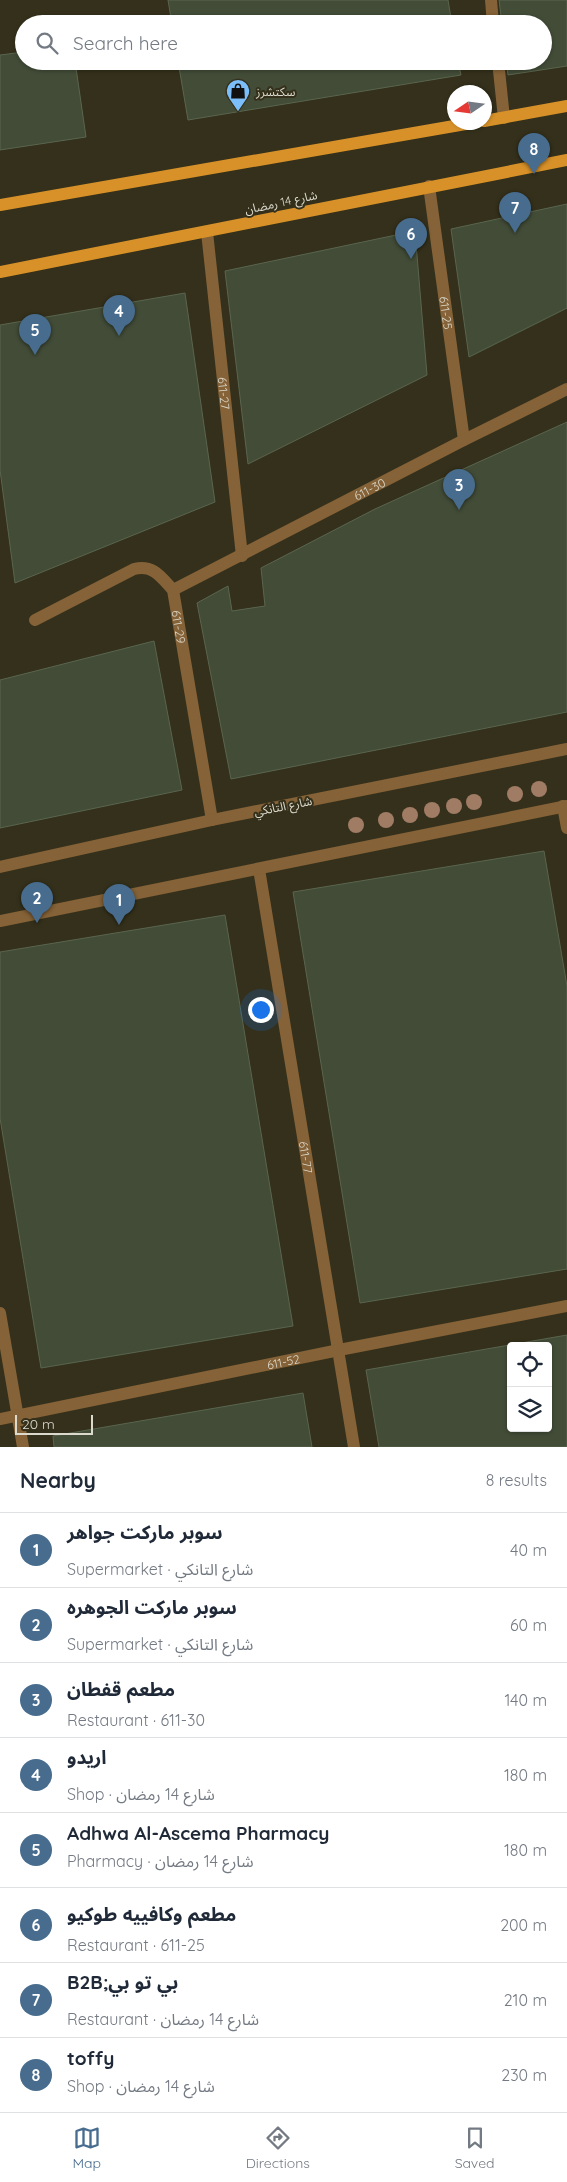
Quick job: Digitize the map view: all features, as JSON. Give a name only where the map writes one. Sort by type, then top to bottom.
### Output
[{"type":"main road","points":[[492,120],[567,106]]},
{"type":"main road","points":[[0,205],[447,127]]},
{"type":"main road","name":"شارع 14 رمضان","points":[[0,272],[567,160]]},
{"type":"street","points":[[491,0],[492,15]]},
{"type":"street","points":[[499,70],[504,118]]},
{"type":"street","name":"611-25","points":[[429,186],[464,440]]},
{"type":"street","name":"611-27","points":[[207,232],[242,556]]},
{"type":"street","name":"611-30","points":[[173,590],[567,389]]},
{"type":"street","points":[[34,620],[141,567],[155,571],[173,590]]},
{"type":"street","name":"611-29","points":[[173,590],[212,820]]},
{"type":"street","name":"شارع التانكي","points":[[0,867],[212,820],[567,749]]},
{"type":"street","points":[[0,921],[565,806],[567,828]]},
{"type":"street","name":"611-77","points":[[259,869],[354,1447]]},
{"type":"street","name":"611-52","points":[[0,1419],[567,1306]]},
{"type":"street","points":[[0,1313],[23,1447]]},
{"type":"building","points":[[168,0],[448,0],[450,15],[170,15]]},
{"type":"building","points":[[499,0],[567,0],[567,66],[552,68],[552,15],[501,15]]},
{"type":"building","points":[[15,53],[15,70],[76,70],[86,137],[0,150],[0,55]]},
{"type":"building","points":[[180,70],[460,70],[461,75],[188,120]]},
{"type":"building","points":[[507,70],[541,70],[508,75]]},
{"type":"building","points":[[567,204],[567,308],[469,357],[451,229]]},
{"type":"building","points":[[415,231],[427,375],[248,464],[225,271]]},
{"type":"building","points":[[185,293],[215,502],[15,583],[0,470],[0,325]]},
{"type":"building","points":[[567,422],[567,712],[231,779],[197,603],[228,586],[232,611],[265,606],[261,568],[375,509]]},
{"type":"building","points":[[154,641],[182,790],[0,828],[0,680]]},
{"type":"building","points":[[544,851],[567,986],[567,1269],[360,1303],[293,892]]},
{"type":"building","points":[[225,915],[293,1326],[41,1368],[0,1118],[0,952]]},
{"type":"building","points":[[567,1335],[567,1447],[379,1447],[366,1370],[507,1345],[507,1432],[552,1432],[552,1342],[527,1342]]},
{"type":"building","points":[[303,1393],[312,1447],[54,1447],[53,1436]]},
{"type":"place","name":"سكتشرز","points":[[238,112]]},
{"type":"place","name":"toffy","points":[[534,174]]},
{"type":"place","name":"B2B;بي تو بي","points":[[515,233]]},
{"type":"place","name":"مطعم وکافییه طوکیو","points":[[411,259]]},
{"type":"place","name":"اريدو","points":[[119,336]]},
{"type":"place","name":"Adhwa Al-Ascema Pharmacy","points":[[35,355]]},
{"type":"place","name":"مطعم قفطان","points":[[459,510]]},
{"type":"place","name":"سوبر ماركت الجوهره","points":[[37,923]]},
{"type":"place","name":"سوبر ماركت جواهر","points":[[119,925]]}]
